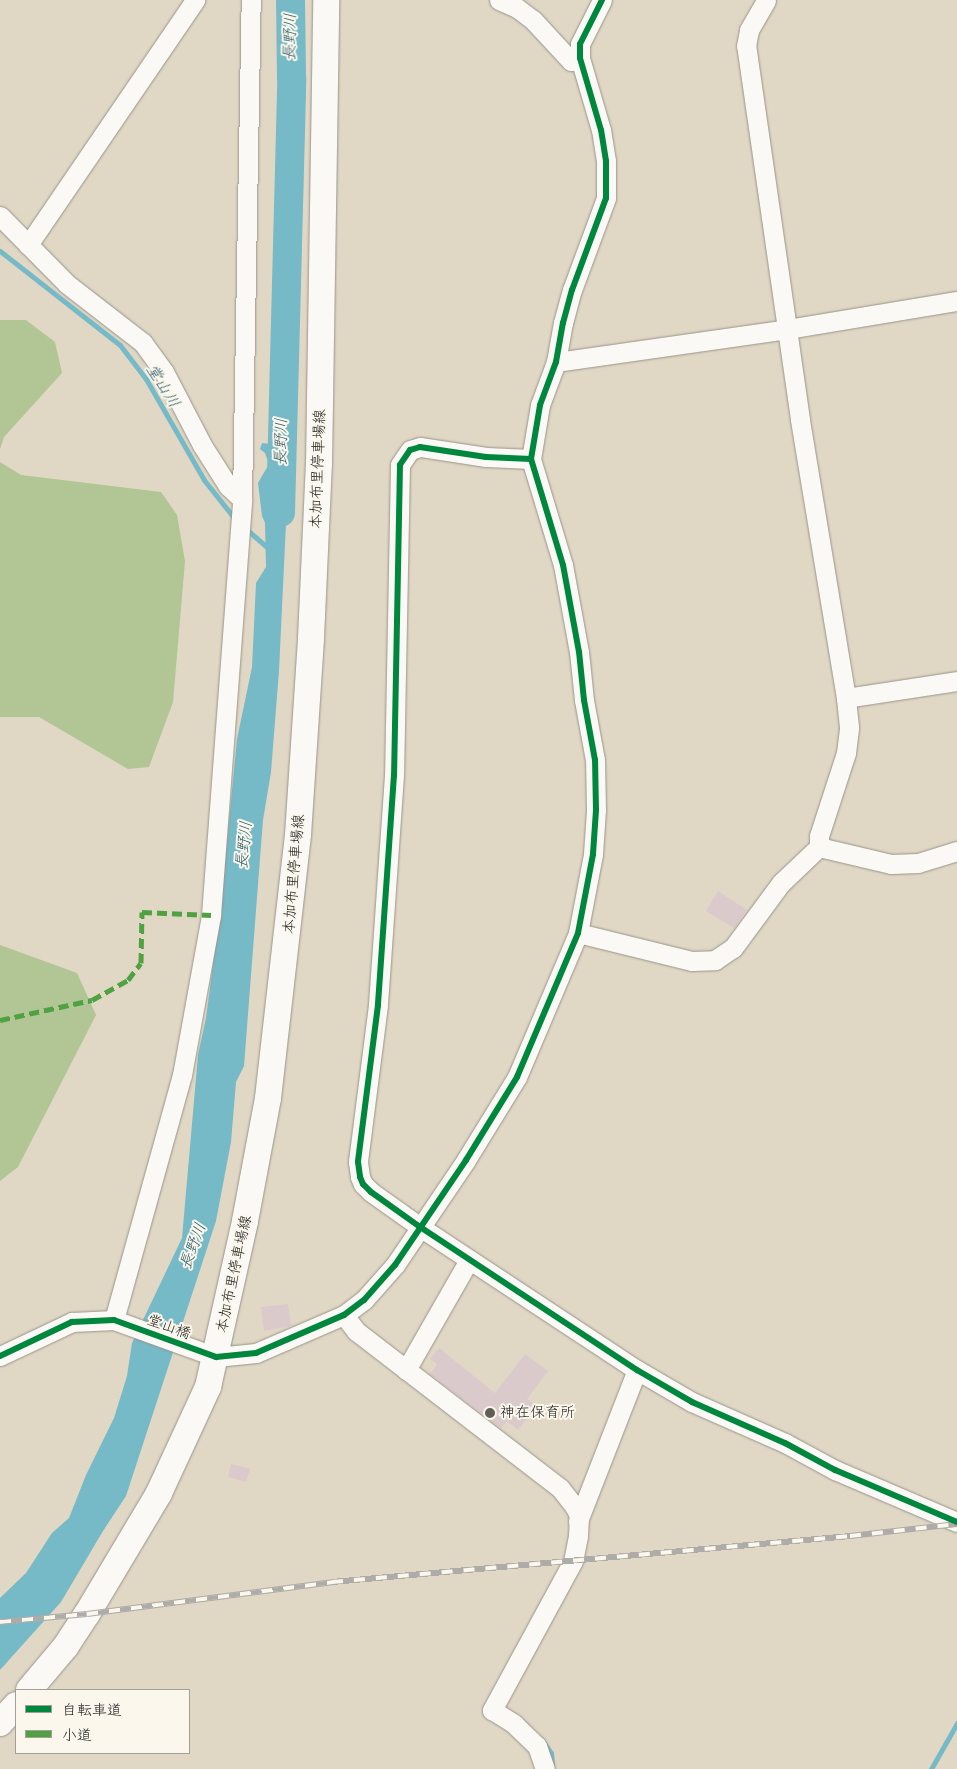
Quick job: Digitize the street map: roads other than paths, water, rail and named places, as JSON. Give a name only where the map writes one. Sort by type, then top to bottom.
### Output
[{"type":"main road","name":"本加布里停車場線","points":[[30,1689],[66,1646],[159,1493],[208,1387],[245,1221],[268,1098],[298,835],[311,638],[319,464],[326,0]]},
{"type":"main road","points":[[0,1723],[15,1706]]},
{"type":"street","points":[[28,245],[195,0]]},
{"type":"street","points":[[0,1356],[72,1322],[114,1320],[182,1075],[211,915],[242,499],[251,0]]},
{"type":"street","points":[[499,0],[517,8],[533,20],[571,61],[580,58]]},
{"type":"street","points":[[216,1357],[256,1353],[344,1315],[364,1300],[395,1265],[466,1160],[517,1077],[578,933],[593,854],[596,810],[595,760],[563,565],[532,459],[540,405],[556,362],[563,323],[572,290],[606,198],[606,161],[600,130],[580,58],[580,44],[602,0]]},
{"type":"street","points":[[578,933],[692,961],[714,960],[733,948],[781,883],[819,847],[819,836],[846,753],[849,727],[846,698],[787,330],[746,46],[749,30],[766,0]]},
{"type":"street","points":[[0,216],[67,284],[143,343],[164,372],[202,445],[223,478],[242,499]]},
{"type":"street","points":[[556,362],[787,330],[957,302]]},
{"type":"street","points":[[532,459],[486,458],[420,447],[410,450],[400,465],[394,775],[378,1005],[358,1169],[363,1184],[371,1192],[469,1260],[637,1370],[692,1402],[785,1443],[836,1470],[957,1522]]},
{"type":"street","points":[[846,698],[957,681]]},
{"type":"street","points":[[819,847],[890,864],[918,864],[957,851]]},
{"type":"street","points":[[406,1370],[469,1260]]},
{"type":"street","points":[[344,1315],[356,1330],[560,1488],[576,1507],[578,1536],[573,1561],[492,1710],[514,1724],[537,1746],[545,1769]]},
{"type":"street","name":"堂山橋","points":[[114,1320],[216,1357]]},
{"type":"street","points":[[578,1521],[637,1370]]},
{"type":"water","points":[[262,443],[278,445],[276,467],[288,481],[279,671],[271,772],[263,820],[244,1066],[236,1082],[231,1142],[216,1221],[126,1496],[61,1602],[0,1670],[0,1598],[26,1573],[52,1533],[69,1518],[86,1475],[114,1418],[127,1376],[132,1343],[182,1238],[198,1055],[206,1018],[221,904],[237,739],[252,667],[256,583],[266,567],[265,523],[262,516],[258,483],[269,464],[265,453],[260,449]]},
{"type":"waterway","name":"長野川","points":[[280,512],[291,78],[290,0]]},
{"type":"waterway","name":"堂山川","points":[[0,251],[120,345],[146,379],[204,480],[235,519]]},
{"type":"waterway","name":"堂山川","points":[[245,528],[269,549]]},
{"type":"waterway","points":[[931,1769],[957,1723]]},
{"type":"waterway","points":[[544,1743],[551,1753],[552,1765]]},
{"type":"railway","points":[[0,1622],[87,1614],[332,1582],[850,1536],[957,1524]]},
{"type":"place","name":"神在保育所","points":[[490,1413]]}]
